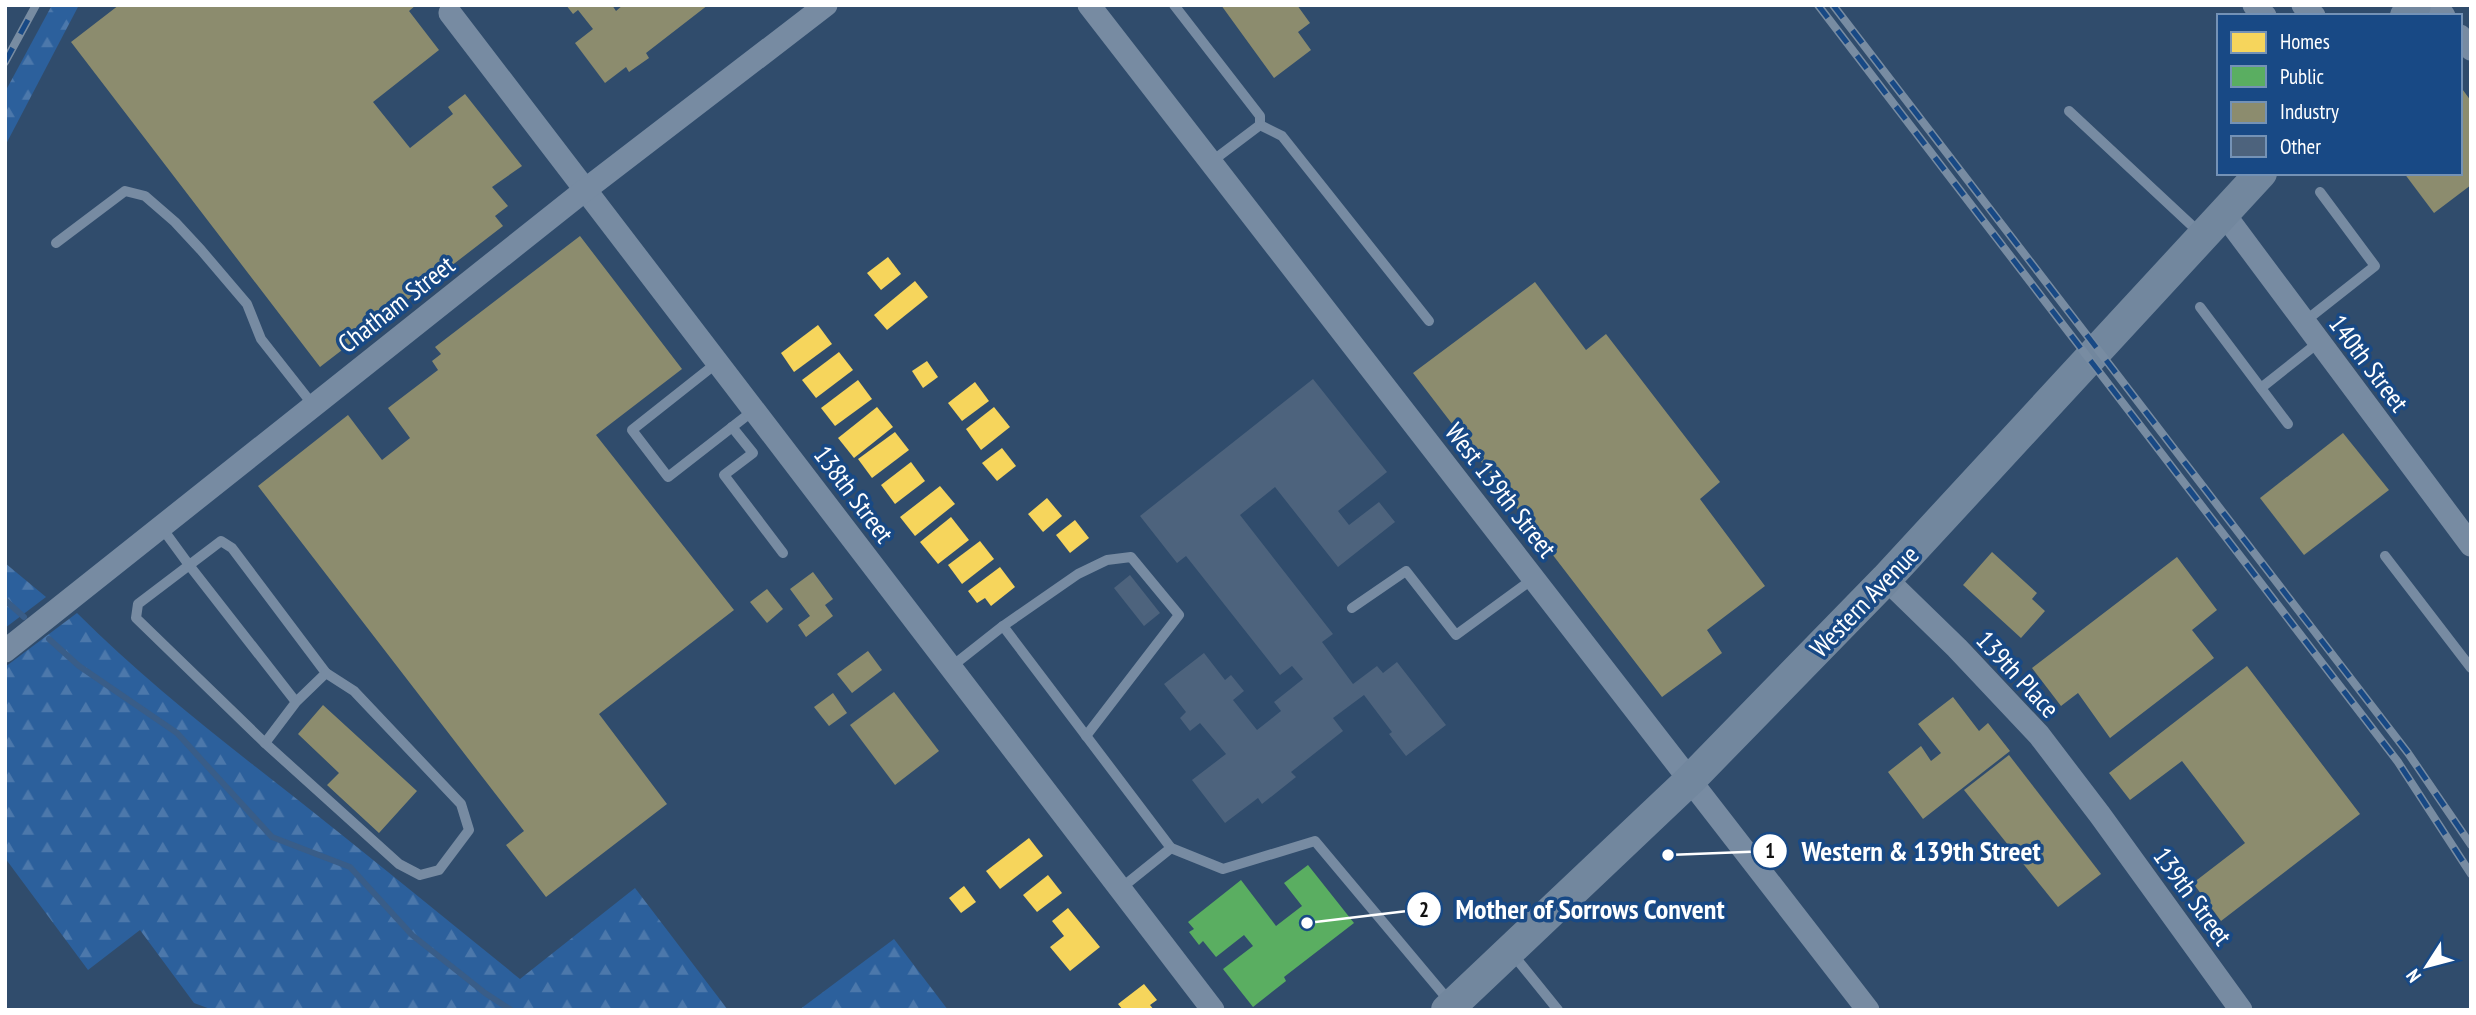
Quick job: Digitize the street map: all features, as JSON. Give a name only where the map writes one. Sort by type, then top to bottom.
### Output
[{"type":"main road","name":"Western Avenue","points":[[1450,1007],[1691,779],[1886,579],[2259,175]]},
{"type":"street","name":"Chatham Street","points":[[5,651],[585,190],[826,5]]},
{"type":"street","name":"West 139th Street","points":[[1089,5],[1868,1010]]},
{"type":"street","name":"138th Street","points":[[455,9],[585,190],[1213,1010]]},
{"type":"street","name":"140th Street","points":[[2214,225],[2304,322],[2471,545]]},
{"type":"street","name":"139th Place","points":[[1886,579],[1957,648],[2039,735],[2100,815]]},
{"type":"street","name":"139th Street","points":[[2100,815],[2241,1010]]},
{"type":"lane","points":[[1174,5],[1260,116],[1260,125]]},
{"type":"lane","points":[[2069,111],[2214,225]]},
{"type":"lane","points":[[1211,162],[1260,125]]},
{"type":"lane","points":[[1260,125],[1282,136],[1429,321]]},
{"type":"lane","points":[[56,243],[125,191],[145,196],[175,222],[247,304],[261,339],[313,405]]},
{"type":"lane","points":[[2304,322],[2375,266],[2320,192]]},
{"type":"lane","points":[[2200,307],[2288,424]]},
{"type":"lane","points":[[2261,388],[2319,342]]},
{"type":"lane","points":[[718,362],[632,430],[668,477],[754,410]]},
{"type":"lane","points":[[732,427],[753,453],[724,475],[783,553]]},
{"type":"lane","points":[[162,528],[296,702]]},
{"type":"lane","points":[[221,541],[232,548],[326,673],[354,691],[461,804],[469,830],[439,870],[420,875],[399,864],[265,743],[136,618],[138,604],[189,565],[221,541]]},
{"type":"lane","points":[[2385,556],[2471,668]]},
{"type":"lane","points":[[951,667],[1003,626],[1078,574],[1107,560],[1131,557],[1179,615],[1086,736]]},
{"type":"lane","points":[[1352,608],[1406,571],[1456,635],[1535,578]]},
{"type":"lane","points":[[1003,626],[1171,848],[1223,869],[1315,841],[1450,1007]]},
{"type":"lane","points":[[265,743],[296,702],[326,673]]},
{"type":"lane","points":[[1120,889],[1171,848]]},
{"type":"lane","points":[[1510,950],[1558,1010]]},
{"type":"green space","points":[[52,5],[79,5],[5,146],[5,92]]},
{"type":"green space","points":[[5,563],[46,597],[5,628]]},
{"type":"green space","points":[[77,613],[173,700],[520,979],[635,888],[728,1010],[213,1010],[194,1003],[140,930],[88,970],[5,858],[5,667]]},
{"type":"green space","points":[[894,939],[948,1010],[799,1010]]},
{"type":"building: Homes","points":[[888,257],[901,274],[881,290],[867,273]]},
{"type":"building: Homes","points":[[915,281],[928,297],[887,330],[874,315]]},
{"type":"building: Homes","points":[[818,325],[832,344],[794,372],[781,353]]},
{"type":"building: Homes","points":[[839,352],[853,370],[816,398],[802,380]]},
{"type":"building: Homes","points":[[927,361],[938,377],[923,388],[912,371]]},
{"type":"building: Homes","points":[[858,380],[872,399],[835,426],[821,408]]},
{"type":"building: Homes","points":[[975,382],[989,401],[962,421],[948,403]]},
{"type":"building: Homes","points":[[877,407],[893,427],[854,458],[838,438]]},
{"type":"building: Homes","points":[[994,407],[1010,427],[981,450],[966,429]]},
{"type":"building: Homes","points":[[895,432],[909,450],[872,478],[858,459]]},
{"type":"building: Homes","points":[[1002,448],[1016,466],[997,481],[982,463]]},
{"type":"building: Homes","points":[[911,462],[925,481],[895,504],[881,485]]},
{"type":"building: Homes","points":[[940,486],[955,504],[915,536],[900,517]]},
{"type":"building: Homes","points":[[1047,498],[1062,516],[1043,532],[1028,514]]},
{"type":"building: Homes","points":[[951,517],[969,540],[938,564],[920,542]]},
{"type":"building: Homes","points":[[1075,520],[1089,538],[1070,553],[1056,535]]},
{"type":"building: Homes","points":[[980,541],[994,559],[962,584],[948,565]]},
{"type":"building: Homes","points":[[1000,567],[1015,587],[991,606],[985,598],[977,603],[968,591]]},
{"type":"building: Homes","points":[[1029,838],[1043,856],[1000,889],[986,871]]},
{"type":"building: Homes","points":[[1048,875],[1062,893],[1037,912],[1023,895]]},
{"type":"building: Homes","points":[[964,886],[976,902],[961,913],[949,898]]},
{"type":"building: Homes","points":[[1068,908],[1100,947],[1070,971],[1050,947],[1064,936],[1052,921]]},
{"type":"building: Homes","points":[[1144,984],[1157,1000],[1150,1005],[1154,1010],[1123,1010],[1118,1004]]},
{"type":"building: Public","points":[[1308,865],[1354,923],[1284,977],[1286,981],[1253,1007],[1223,969],[1253,946],[1244,935],[1216,957],[1203,941],[1199,945],[1189,932],[1194,929],[1188,922],[1241,880],[1276,926],[1302,906],[1284,883]]},
{"type":"building: Industry","points":[[119,5],[416,5],[409,11],[439,50],[373,102],[410,148],[453,114],[448,107],[465,94],[522,166],[492,187],[508,206],[495,216],[503,226],[320,367],[71,42]]},
{"type":"building: Industry","points":[[566,5],[612,5],[616,11],[623,5],[708,5],[646,53],[649,58],[629,72],[626,67],[605,83],[575,43],[593,29],[578,10],[573,14]]},
{"type":"building: Industry","points":[[1221,5],[1297,5],[1310,23],[1298,32],[1311,50],[1274,78]]},
{"type":"building: Industry","points":[[2462,89],[2471,101],[2471,185],[2434,213],[2406,175],[2462,175]]},
{"type":"building: Industry","points":[[580,236],[682,369],[596,435],[734,610],[599,714],[667,804],[546,897],[506,845],[524,831],[258,486],[348,415],[382,460],[410,438],[388,408],[438,370],[432,361],[441,354],[435,347]]},
{"type":"building: Industry","points":[[1535,282],[1586,350],[1606,334],[1720,482],[1700,499],[1765,586],[1707,630],[1722,653],[1662,697],[1413,373]]},
{"type":"building: Industry","points":[[2343,433],[2389,490],[2304,555],[2260,498]]},
{"type":"building: Industry","points":[[1992,552],[2037,593],[2032,599],[2045,611],[2021,638],[1963,585]]},
{"type":"building: Industry","points":[[2177,557],[2217,610],[2192,630],[2214,658],[2110,738],[2078,693],[2061,706],[2032,668]]},
{"type":"building: Industry","points":[[813,572],[833,599],[825,605],[833,616],[806,637],[798,625],[810,616],[790,589]]},
{"type":"building: Industry","points":[[767,589],[783,609],[767,623],[750,602]]},
{"type":"building: Industry","points":[[868,651],[882,670],[852,693],[837,674]]},
{"type":"building: Industry","points":[[2247,666],[2360,814],[2221,921],[2193,883],[2245,843],[2182,761],[2130,800],[2109,773]]},
{"type":"building: Industry","points":[[894,692],[939,751],[895,785],[850,725]]},
{"type":"building: Industry","points":[[833,693],[847,713],[829,726],[814,707]]},
{"type":"building: Industry","points":[[1953,697],[1979,731],[1988,723],[2010,751],[1923,819],[1888,772],[1921,746],[1931,761],[1941,753],[1918,724]]},
{"type":"building: Industry","points":[[323,705],[417,791],[379,833],[327,785],[339,773],[298,734]]},
{"type":"building: Industry","points":[[2009,755],[2101,874],[2058,907],[1964,790]]},
{"type":"building: Other","points":[[1313,379],[1387,472],[1338,511],[1349,525],[1379,502],[1395,522],[1338,567],[1275,487],[1240,515],[1333,634],[1322,642],[1353,684],[1377,666],[1383,673],[1397,662],[1446,725],[1406,756],[1364,695],[1333,718],[1343,731],[1291,772],[1296,777],[1262,804],[1258,798],[1225,823],[1192,780],[1226,754],[1200,723],[1190,731],[1180,718],[1186,712],[1164,684],[1204,653],[1225,680],[1231,675],[1244,691],[1233,700],[1257,730],[1281,711],[1274,702],[1303,679],[1292,666],[1280,675],[1186,556],[1177,563],[1140,516]]},
{"type":"building: Other","points":[[1130,575],[1160,613],[1144,626],[1114,588]]},
{"type":"waterway","points":[[5,600],[24,617]]},
{"type":"waterway","points":[[49,639],[79,666],[177,733],[272,837],[350,867],[412,935],[485,993],[511,1010]]},
{"type":"railway","points":[[5,62],[36,5]]},
{"type":"railway","points":[[1818,5],[2398,762],[2471,874]]},
{"type":"railway","points":[[1833,5],[2408,753],[2471,845]]},
{"type":"place","name":"Western & 139th Street","points":[[1668,855]]},
{"type":"place","name":"Mother of Sorrows Convent","points":[[1307,923]]}]
